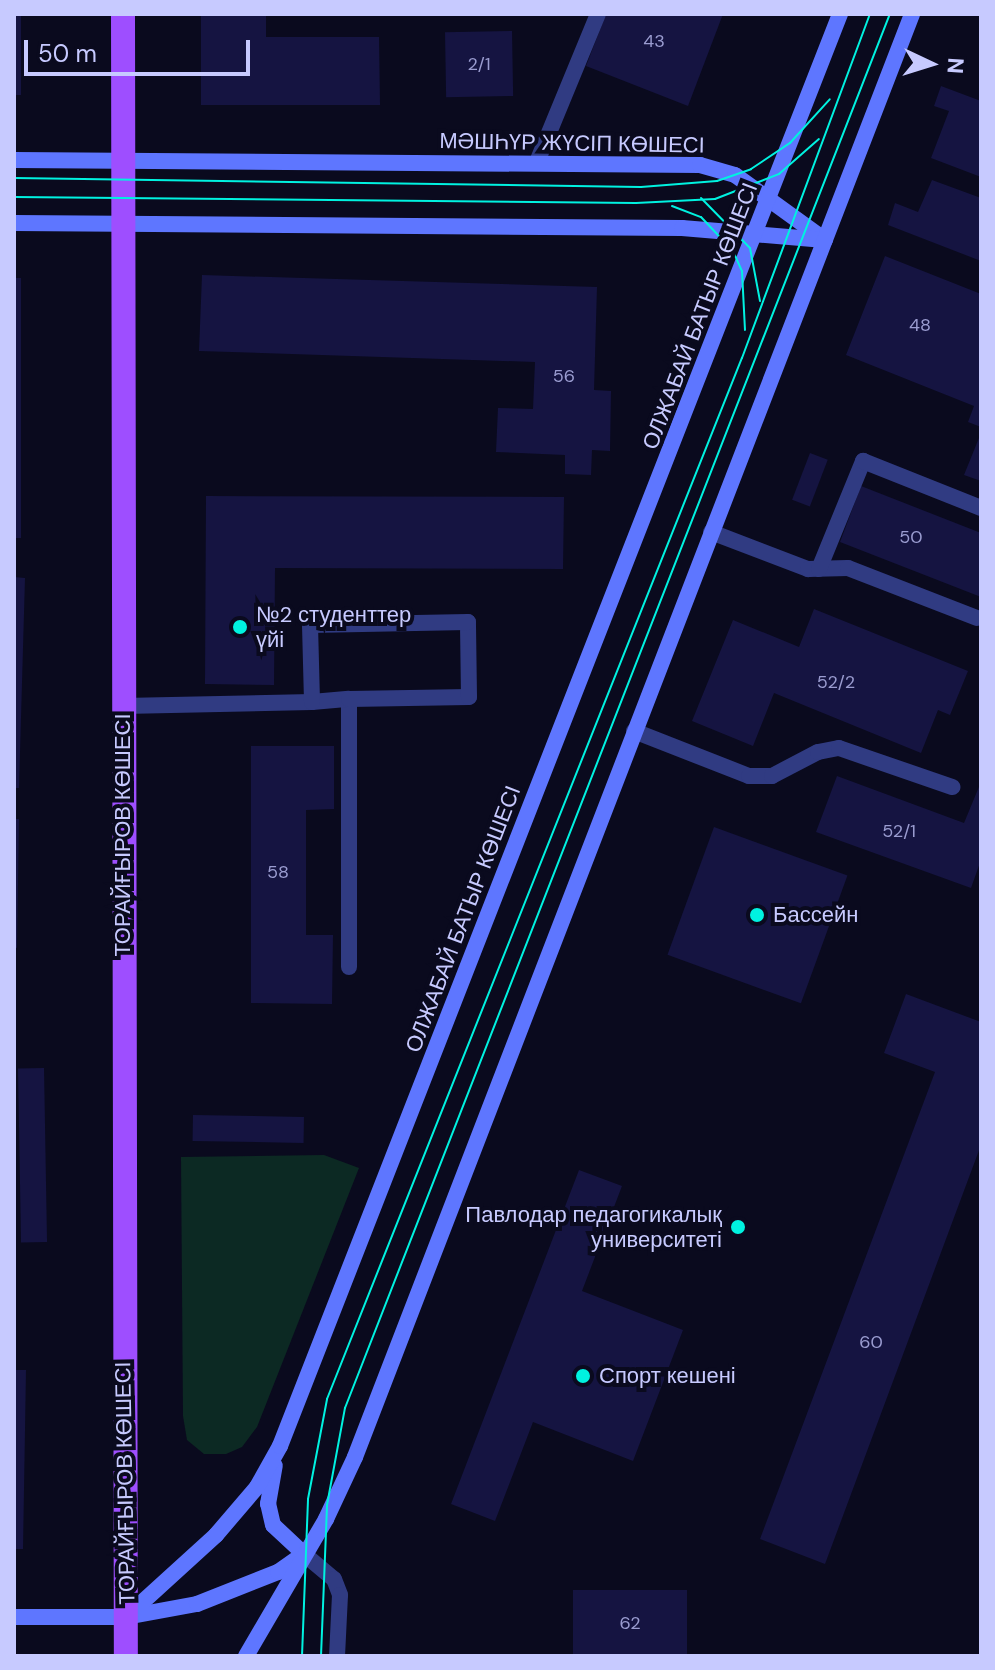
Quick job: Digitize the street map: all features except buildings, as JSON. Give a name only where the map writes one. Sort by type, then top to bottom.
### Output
[{"type":"main road","name":"ТОРАЙҒЫРОВ КӨШЕСІ","points":[[123,14],[126,1656]]},
{"type":"main road","name":"ОЛЖАБАЙ БАТЫР КӨШЕСІ","points":[[126,1617],[216,1535],[257,1487],[280,1446],[840,14]]},
{"type":"main road","points":[[246,1656],[355,1457],[912,14]]},
{"type":"main road","name":"МӘШҺҮР ЖҮСІП КӨШЕСІ","points":[[14,160],[700,165],[735,175],[825,240]]},
{"type":"main road","points":[[14,223],[682,228],[825,240]]},
{"type":"main road","points":[[280,1446],[268,1504],[283,1539],[304,1554]]},
{"type":"main road","points":[[14,1617],[126,1617],[243,1589],[304,1554]]},
{"type":"lane","points":[[537,162],[598,14]]},
{"type":"lane","points":[[819,569],[863,461],[981,508]]},
{"type":"lane","points":[[711,532],[819,569],[848,568],[977,618]]},
{"type":"lane","points":[[123,706],[312,702],[349,699],[469,697],[468,622],[310,625],[312,702]]},
{"type":"lane","points":[[349,699],[349,967]]},
{"type":"lane","points":[[634,731],[749,776],[781,773],[818,752],[839,748],[952,787]]},
{"type":"lane","points":[[304,1554],[334,1579],[340,1595],[337,1656]]},
{"type":"green space","points":[[324,1155],[359,1168],[257,1427],[242,1447],[226,1454],[204,1454],[187,1440],[183,1416],[181,1157]]},
{"type":"tram line","points":[[302,1656],[308,1499],[327,1399],[742,358],[870,14]]},
{"type":"tram line","points":[[321,1656],[327,1505],[345,1408],[890,14]]},
{"type":"tram line","points":[[14,178],[641,187],[717,181],[751,169],[790,143],[830,99]]},
{"type":"tram line","points":[[14,197],[636,203],[715,199],[779,174],[819,139]]},
{"type":"tram line","points":[[701,198],[750,248],[760,301]]},
{"type":"tram line","points":[[672,206],[701,217],[733,251],[742,271],[745,330]]},
{"type":"place","name":"№2 студенттер үйі","points":[[240,627]]},
{"type":"place","name":"Бассейн","points":[[757,915]]},
{"type":"place","name":"Павлодар педагогикалық университеті","points":[[738,1227]]},
{"type":"place","name":"Спорт кешені","points":[[583,1376]]}]
